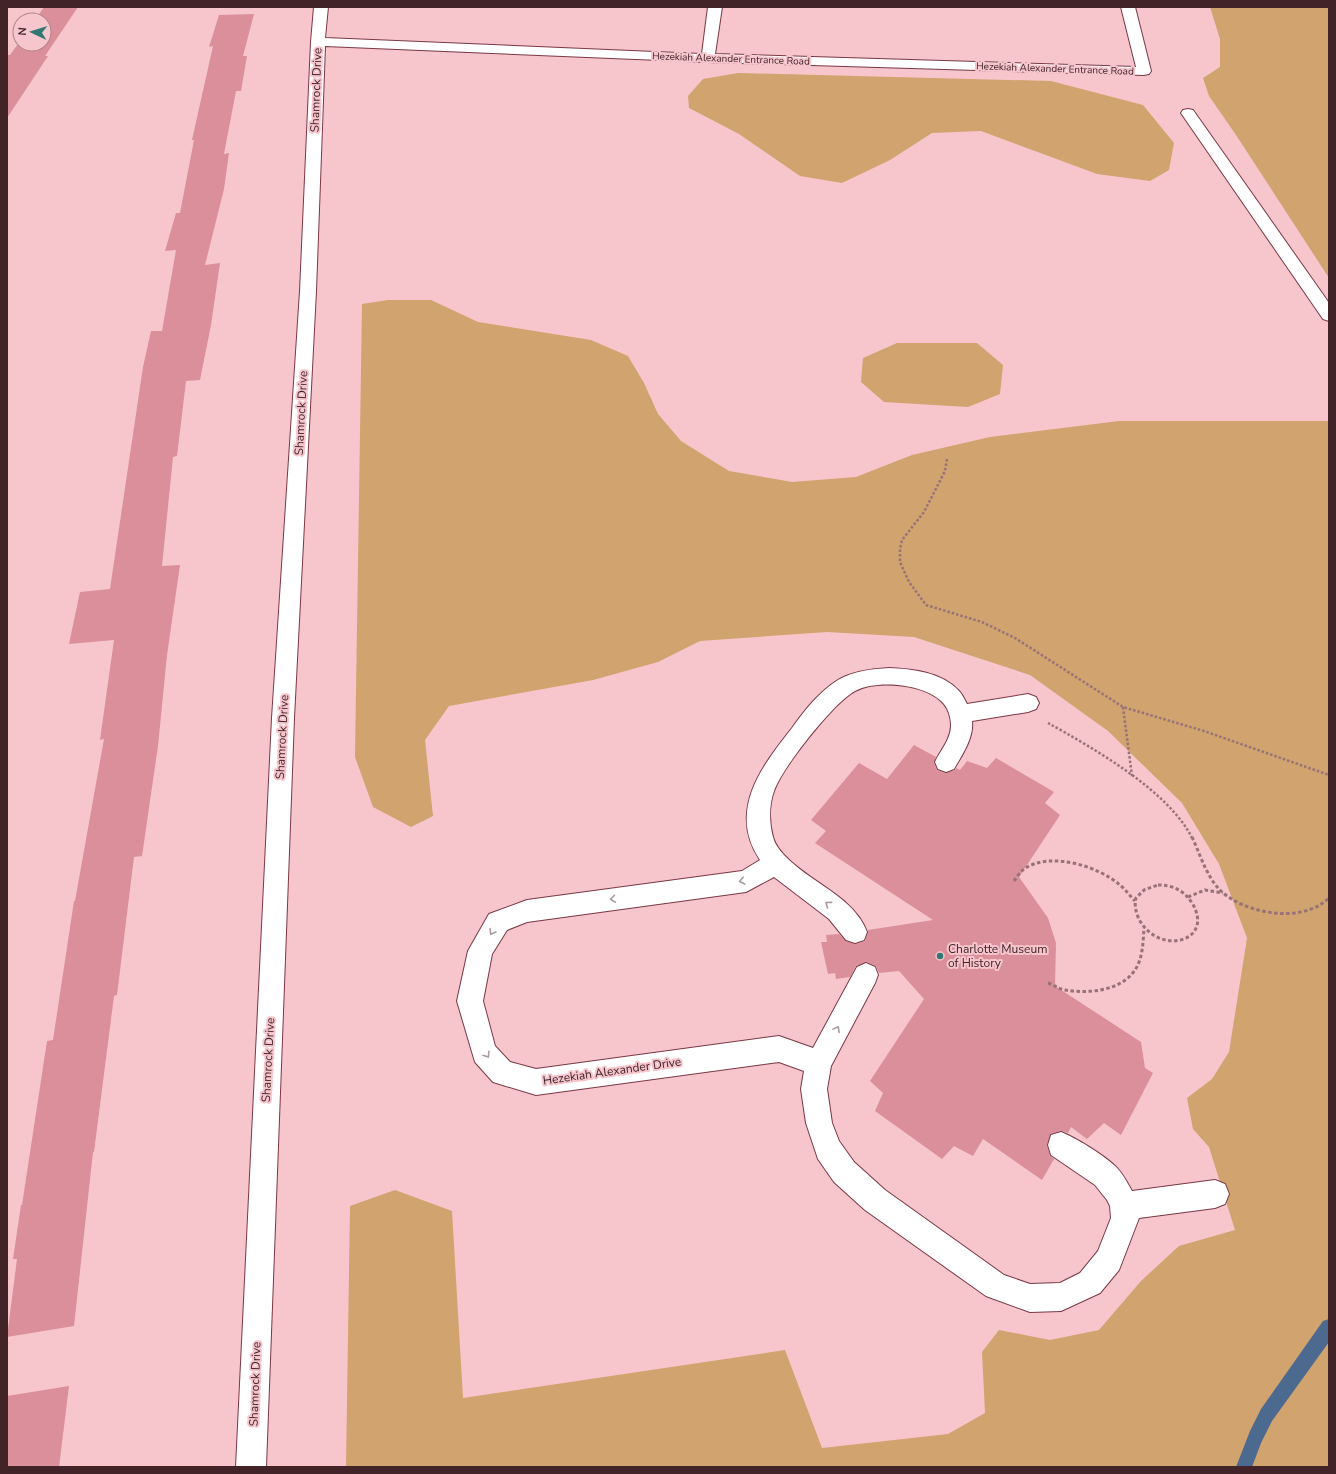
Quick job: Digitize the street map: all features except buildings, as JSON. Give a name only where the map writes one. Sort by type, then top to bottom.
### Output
[{"type":"street","name":"Shamrock Drive","points":[[252,1467],[263,1171],[283,726],[308,291],[318,42],[321,7]]},
{"type":"street","points":[[708,58],[715,7]]},
{"type":"street","name":"Hezekiah Alexander Entrance Road","points":[[318,42],[708,58],[1144,71],[1128,7]]},
{"type":"street","points":[[1188,112],[1329,315]]},
{"type":"street","points":[[855,932],[838,911],[776,862],[765,847],[759,828],[761,797],[772,770],[819,710],[836,693],[856,681],[881,676],[909,678],[938,686],[954,700],[961,714],[962,728],[958,742],[946,762]]},
{"type":"street","points":[[961,714],[1022,704]]},
{"type":"street","name":"Hezekiah Alexander Drive","points":[[776,862],[746,881],[527,911],[498,922],[480,951],[470,1001],[484,1053],[502,1073],[536,1082],[779,1049],[819,1063]]},
{"type":"street","points":[[866,975],[819,1063],[814,1089],[819,1123],[828,1149],[844,1172],[875,1200],[996,1286],[1030,1298],[1061,1297],[1090,1283],[1109,1260],[1125,1218],[1124,1206],[1117,1190],[1105,1176],[1061,1145]]},
{"type":"street","points":[[1124,1206],[1215,1194]]},
{"type":"path","points":[[946,460],[945,471],[924,512],[902,540],[900,549],[900,562],[909,582],[926,605],[982,622],[1015,638],[1123,707],[1204,731],[1329,775]]},
{"type":"path","points":[[1022,704],[1132,776],[1160,799],[1182,820],[1196,843],[1214,882],[1223,893]]},
{"type":"path","points":[[1123,707],[1132,776]]},
{"type":"path","points":[[1014,881],[1024,870],[1036,864],[1052,861],[1077,863],[1100,872],[1120,885],[1135,901],[1138,918],[1144,927],[1162,940],[1172,942],[1182,941],[1190,937],[1196,931],[1197,914],[1194,905],[1188,897],[1179,890],[1169,886],[1158,885],[1149,887],[1141,892],[1135,901]]},
{"type":"path","points":[[1188,897],[1199,891],[1210,889],[1223,893],[1240,904],[1262,912],[1285,914],[1306,912],[1320,906],[1329,898]]},
{"type":"path","points":[[1048,982],[1064,990],[1084,992],[1105,989],[1124,981],[1135,970],[1143,948],[1144,927]]},
{"type":"shaded area","points":[[1210,7],[1329,7],[1329,278],[1209,96],[1203,78],[1220,67],[1220,39]]},
{"type":"shaded area","points":[[738,73],[1051,81],[1143,105],[1174,143],[1169,170],[1150,181],[1097,174],[981,131],[932,133],[890,160],[842,183],[800,176],[739,134],[689,108],[688,96],[703,79]]},
{"type":"shaded area","points":[[388,300],[431,300],[478,322],[591,340],[628,356],[644,383],[658,414],[681,441],[729,471],[792,482],[856,477],[912,455],[990,437],[1119,421],[1329,421],[1329,1467],[346,1467],[350,1206],[395,1190],[452,1211],[463,1398],[785,1350],[822,1448],[948,1434],[985,1413],[982,1352],[999,1330],[1050,1340],[1099,1330],[1141,1281],[1179,1246],[1235,1230],[1209,1147],[1193,1129],[1187,1098],[1212,1079],[1229,1052],[1247,938],[1219,864],[1182,803],[1108,731],[1030,675],[914,637],[827,632],[700,641],[658,662],[593,680],[449,706],[425,740],[433,816],[411,827],[373,807],[355,757],[362,304]]},
{"type":"shaded area","points":[[897,343],[977,343],[1003,365],[1000,394],[968,407],[884,402],[861,382],[863,358]]},
{"type":"waterway","points":[[1244,1467],[1249,1452],[1267,1415],[1329,1327]]},
{"type":"place","name":"Charlotte Museum of History","points":[[940,956]]}]
